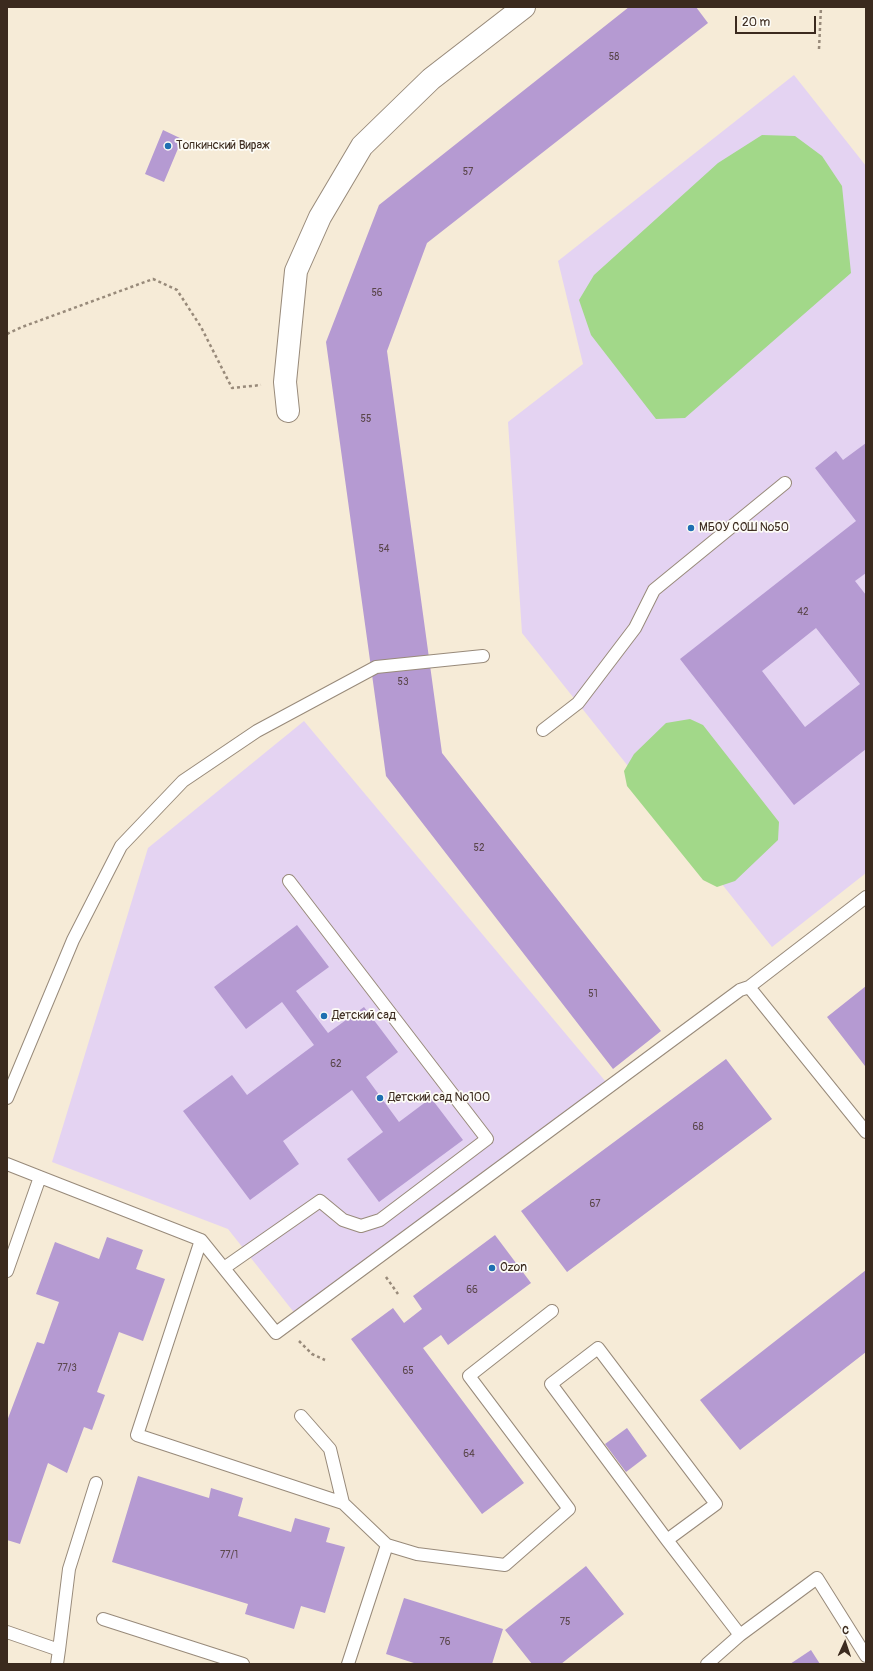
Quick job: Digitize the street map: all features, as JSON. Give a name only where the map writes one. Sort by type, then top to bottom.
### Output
[{"type":"street","points":[[288,411],[285,382],[296,271],[320,217],[362,146],[431,79],[524,7]]},
{"type":"lane","points":[[542,730],[578,703],[635,628],[654,590],[785,482]]},
{"type":"lane","points":[[7,1098],[73,940],[121,846],[183,781],[257,731],[376,667],[483,656]]},
{"type":"lane","points":[[224,1268],[320,1201],[343,1220],[361,1226],[380,1220],[487,1138],[289,881]]},
{"type":"lane","points":[[7,1164],[201,1240],[276,1333],[740,990],[749,987],[866,897]]},
{"type":"lane","points":[[749,987],[866,1132]]},
{"type":"lane","points":[[7,1271],[40,1177]]},
{"type":"lane","points":[[201,1240],[137,1435],[343,1504],[386,1545],[418,1554],[505,1565],[569,1509],[469,1376],[552,1310]]},
{"type":"lane","points":[[667,1540],[716,1504],[598,1348],[551,1384],[667,1540],[740,1635]]},
{"type":"lane","points":[[301,1416],[330,1449],[343,1504]]},
{"type":"lane","points":[[57,1664],[69,1569],[96,1483]]},
{"type":"lane","points":[[348,1664],[386,1545]]},
{"type":"lane","points":[[707,1664],[740,1635],[817,1578],[866,1656]]},
{"type":"lane","points":[[103,1619],[243,1664]]},
{"type":"lane","points":[[7,1632],[59,1650]]},
{"type":"path","points":[[819,49],[821,7]]},
{"type":"path","points":[[7,334],[22,327],[153,279],[177,290],[201,327],[232,388],[285,382]]},
{"type":"path","points":[[285,1326],[312,1354],[325,1360]]},
{"type":"shaded area","name":"МБОУ СОШ №50","points":[[794,75],[866,166],[866,873],[772,947],[522,633],[508,422],[583,364],[558,261]]},
{"type":"shaded area","name":"Детский сад","points":[[304,721],[606,1082],[296,1315],[228,1229],[52,1162],[148,848]]},
{"type":"green space","points":[[762,135],[795,136],[822,156],[842,186],[851,273],[685,418],[656,419],[591,335],[579,300],[594,275],[718,163]]},
{"type":"green space","points":[[690,719],[703,725],[779,822],[778,840],[735,881],[717,887],[703,880],[627,786],[624,771],[634,754],[666,723]]},
{"type":"building","points":[[629,7],[696,7],[708,23],[427,243],[387,351],[442,753],[661,1031],[613,1069],[386,776],[326,342],[379,205]]},
{"type":"building","points":[[163,130],[182,139],[164,182],[145,174]]},
{"type":"building","points":[[866,443],[866,573],[855,581],[866,595],[866,749],[794,805],[680,659],[856,521],[815,468],[836,451],[843,460]],"holes":[[[816,628],[860,684],[805,727],[762,671]]]},
{"type":"building","points":[[297,925],[329,967],[296,991],[328,1033],[364,1007],[398,1052],[366,1077],[399,1122],[431,1098],[463,1140],[379,1202],[347,1159],[383,1132],[352,1090],[283,1141],[299,1164],[250,1200],[183,1111],[232,1075],[247,1095],[314,1045],[282,1002],[246,1029],[214,987]]},
{"type":"building","points":[[866,986],[866,1065],[865,1066],[827,1017]]},
{"type":"building","points":[[726,1059],[772,1119],[567,1272],[521,1211]]},
{"type":"building","points":[[495,1235],[531,1283],[448,1345],[441,1335],[423,1348],[524,1483],[482,1514],[351,1339],[393,1308],[404,1323],[422,1309],[413,1296]]},
{"type":"building","points":[[107,1237],[143,1250],[136,1269],[165,1279],[143,1341],[119,1332],[97,1392],[105,1395],[92,1430],[84,1427],[67,1473],[48,1463],[20,1544],[7,1540],[7,1421],[37,1342],[44,1344],[59,1302],[36,1294],[55,1242],[99,1259]]},
{"type":"building","points":[[866,1270],[866,1352],[740,1450],[700,1400]]},
{"type":"building","points":[[627,1428],[647,1456],[626,1472],[605,1444]]},
{"type":"building","points":[[138,1476],[209,1498],[211,1488],[243,1498],[238,1516],[291,1532],[295,1518],[330,1528],[326,1542],[345,1547],[325,1613],[301,1606],[294,1629],[245,1614],[248,1604],[112,1562]]},
{"type":"building","points":[[586,1566],[624,1614],[561,1664],[532,1664],[505,1630]]},
{"type":"building","points":[[404,1598],[503,1629],[492,1664],[417,1664],[386,1654]]},
{"type":"building","points":[[811,1650],[820,1664],[790,1664]]},
{"type":"place","name":"Топкинский Вираж","points":[[168,146]]},
{"type":"place","name":"МБОУ СОШ №50","points":[[691,528]]},
{"type":"place","name":"Детский сад","points":[[324,1016]]},
{"type":"place","name":"Детский сад №100","points":[[380,1098]]},
{"type":"place","name":"Ozon","points":[[492,1268]]}]
